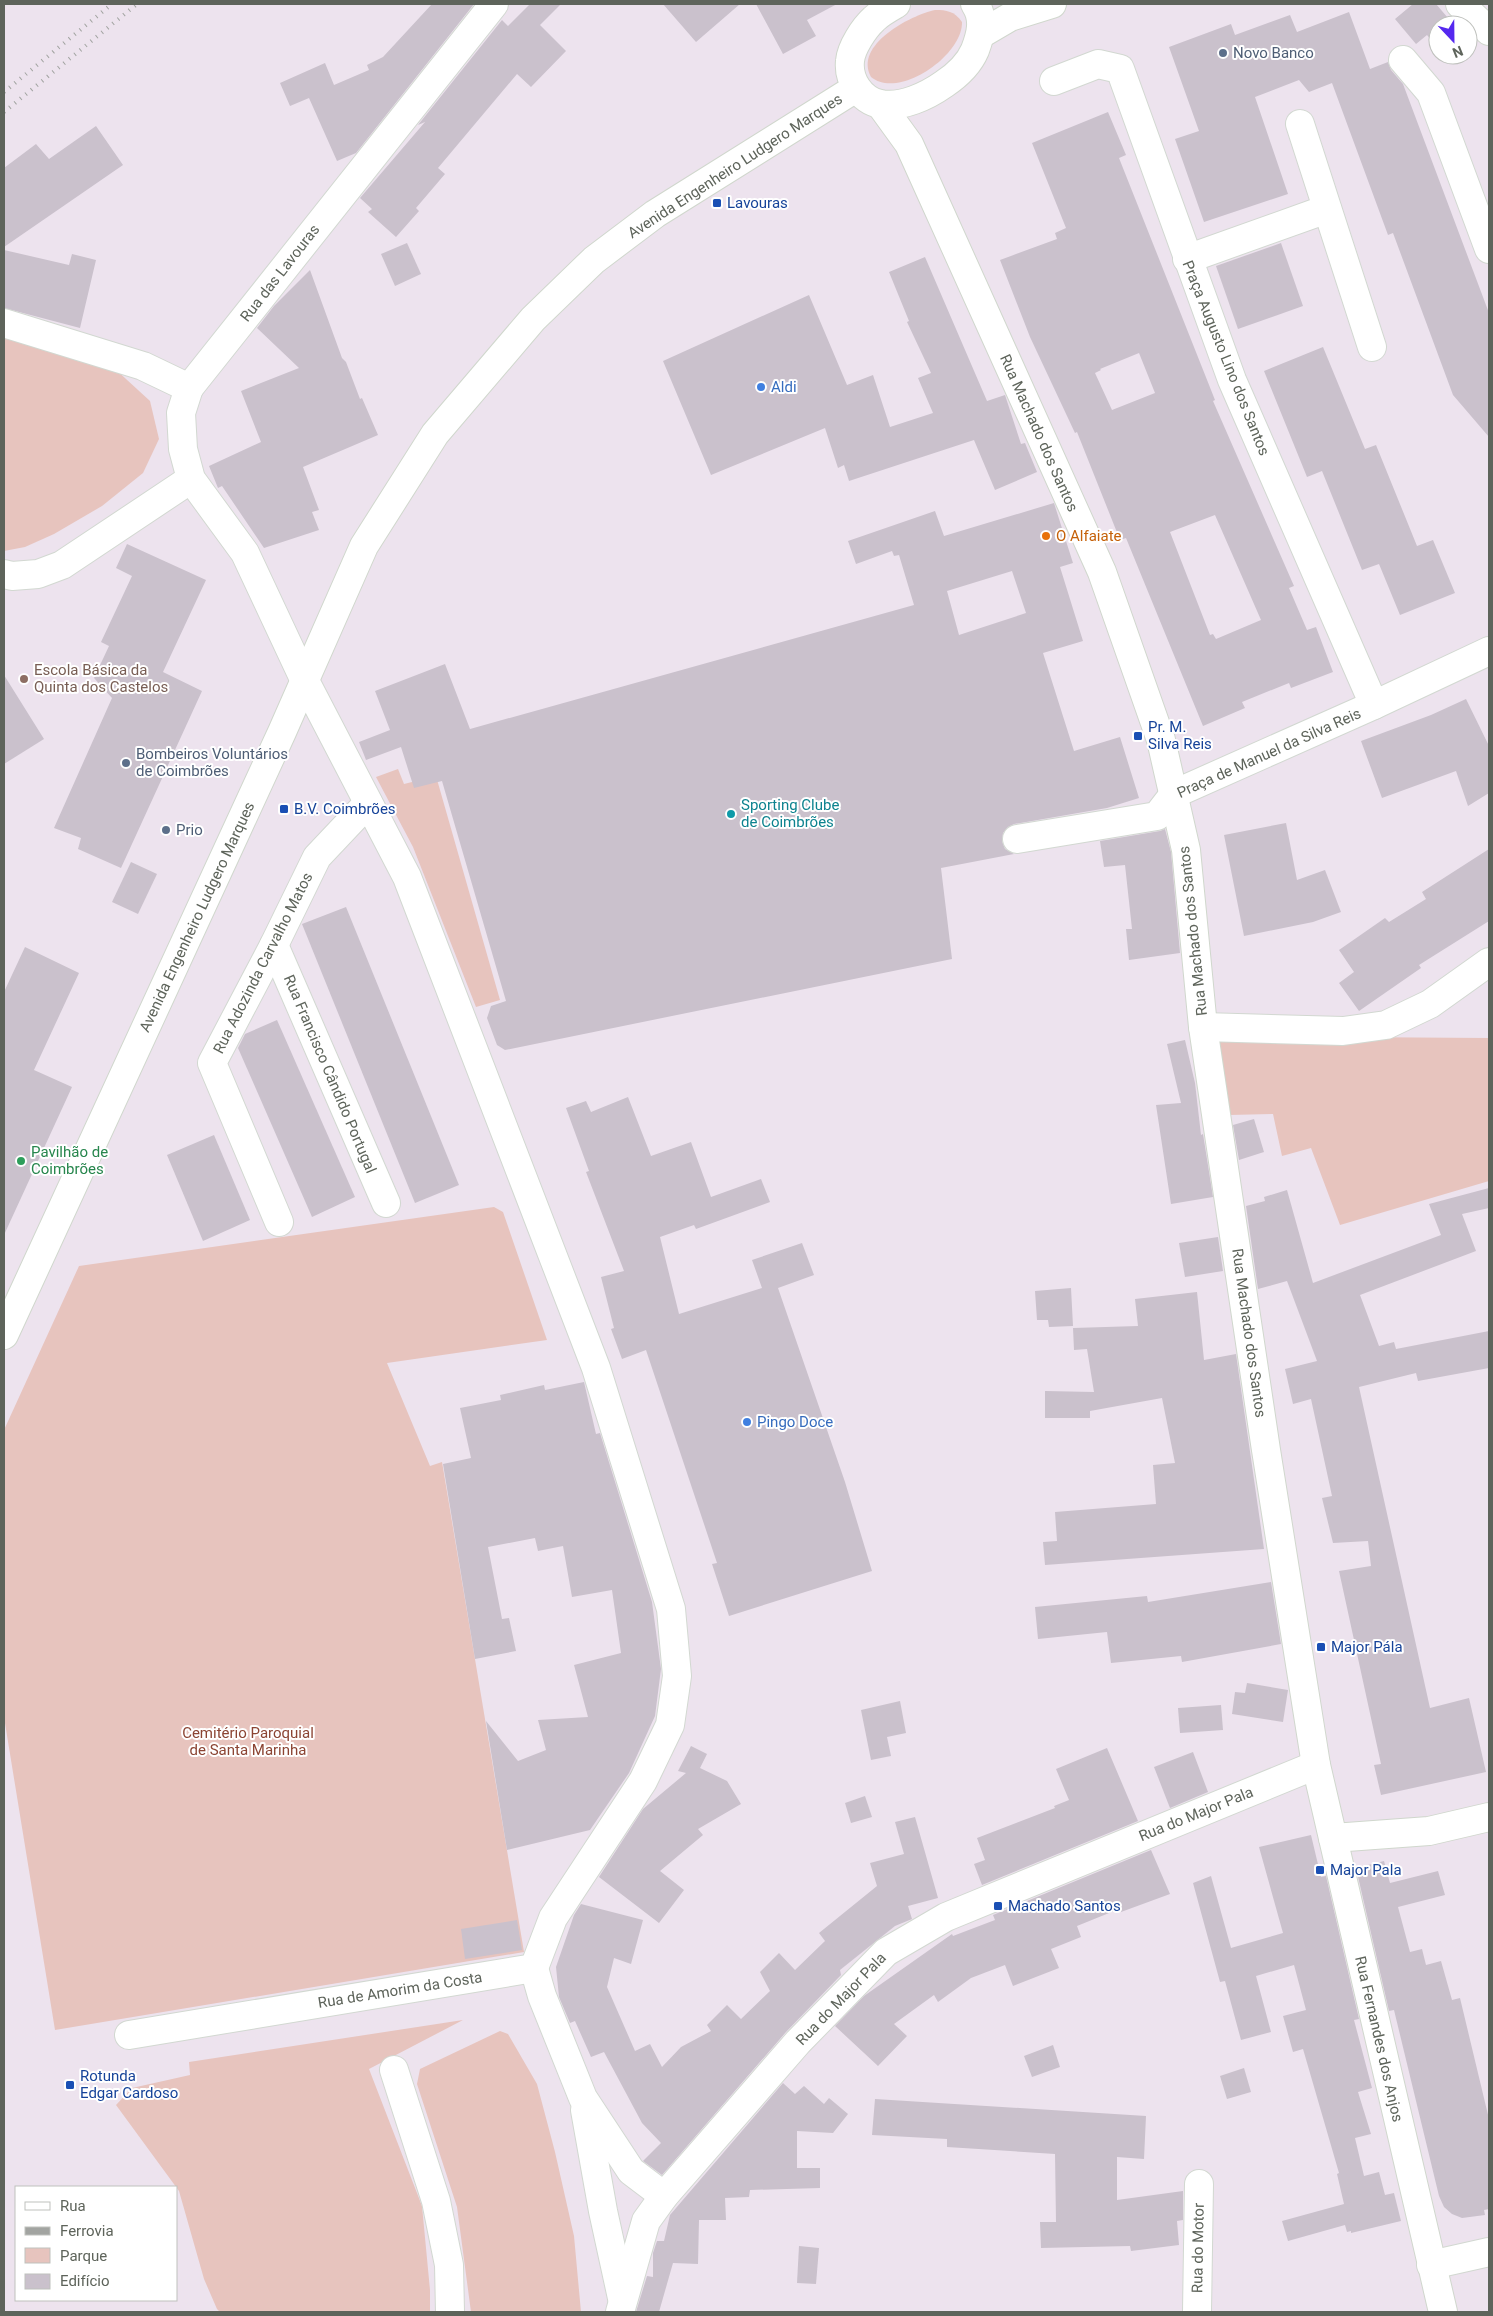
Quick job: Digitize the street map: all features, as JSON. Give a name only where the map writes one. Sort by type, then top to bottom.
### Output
[{"type":"street","name":"Rua das Lavouras","points":[[189,388],[494,4]]},
{"type":"street","points":[[879,9],[859,38],[850,61],[851,80],[862,95],[892,103],[931,93],[953,78],[972,56],[981,34],[981,13],[975,4]]},
{"type":"street","points":[[981,34],[1010,17],[1052,4]]},
{"type":"street","points":[[1460,4],[1489,31]]},
{"type":"street","points":[[1403,60],[1431,93],[1489,249]]},
{"type":"street","name":"Praça Augusto Lino dos Santos","points":[[1054,81],[1098,64],[1120,69],[1232,380],[1374,705]]},
{"type":"street","name":"Avenida Engenheiro Ludgero Marques","points":[[4,1335],[286,724],[304,679],[364,546],[435,434],[533,318],[594,260],[655,214],[856,88]]},
{"type":"street","name":"Rua Machado dos Santos","points":[[892,103],[1102,572],[1161,740],[1186,850],[1203,1027],[1264,1440],[1316,1765]]},
{"type":"street","points":[[1300,124],[1372,347]]},
{"type":"street","points":[[1187,259],[1327,210]]},
{"type":"street","points":[[4,323],[143,366],[189,388],[181,413],[183,449],[191,479],[245,553],[304,679],[407,877],[596,1368],[671,1609],[677,1676],[670,1725],[643,1781],[553,1918],[534,1968],[542,1996],[583,2098],[622,2307]]},
{"type":"street","points":[[4,574],[12,576],[38,574],[62,565],[191,479]]},
{"type":"street","name":"Praça de Manuel da Silva Reis","points":[[1017,839],[1157,816],[1174,794],[1374,705],[1489,651]]},
{"type":"street","name":"Rua Adozinda Carvalho Matos","points":[[279,1222],[212,1063],[274,945],[317,857],[368,803]]},
{"type":"street","name":"Rua Francisco Cândido Portugal","points":[[274,945],[386,1203]]},
{"type":"street","points":[[1203,1027],[1343,1031],[1386,1025],[1430,1004],[1489,962]]},
{"type":"street","name":"Rua Fernandes dos Anjos","points":[[1316,1765],[1443,2312]]},
{"type":"street","name":"Rua do Major Pala","points":[[622,2307],[646,2221],[664,2196],[798,2042],[886,1952],[946,1917],[1316,1765]]},
{"type":"street","points":[[1333,1838],[1429,1831],[1489,1817]]},
{"type":"street","name":"Rua de Amorim da Costa","points":[[129,2035],[534,1968]]},
{"type":"street","points":[[394,2070],[436,2201],[449,2265],[450,2312]]},
{"type":"street","points":[[583,2098],[632,2171],[664,2196]]},
{"type":"street","name":"Rua do Motor","points":[[1197,2312],[1200,2184]]},
{"type":"street","points":[[603,2211],[622,2221],[646,2221]]},
{"type":"street","points":[[1431,2265],[1489,2252]]},
{"type":"green space","points":[[935,10],[950,12],[956,15],[962,22],[960,35],[941,60],[912,78],[897,83],[883,83],[871,77],[868,65],[870,54],[877,43],[899,25]]},
{"type":"green space","points":[[4,334],[114,368],[150,401],[159,439],[143,473],[102,506],[54,534],[25,547],[4,551]]},
{"type":"green space","points":[[398,769],[404,784],[436,776],[500,1000],[476,1007],[413,847],[376,777]]},
{"type":"green space","points":[[1218,1036],[1489,1038],[1489,1181],[1340,1225],[1311,1148],[1282,1156],[1273,1114],[1229,1115]]},
{"type":"green space","name":"Cemitério Paroquial de Santa Marinha","points":[[494,1207],[503,1212],[547,1340],[387,1363],[430,1466],[442,1462],[524,1952],[55,2030],[4,1717],[4,1430],[79,1266]]},
{"type":"green space","points":[[463,2020],[369,2069],[422,2206],[430,2290],[430,2312],[220,2312],[217,2309],[204,2279],[178,2186],[175,2186],[116,2105],[132,2088],[190,2075],[189,2062]]},
{"type":"green space","points":[[500,2031],[508,2034],[537,2084],[574,2236],[581,2312],[471,2312],[457,2207],[417,2084],[420,2069]]},
{"type":"building","points":[[432,4],[474,4],[356,153],[337,161],[309,98],[290,106],[280,83],[325,63],[334,85],[369,70],[367,65],[383,57]]},
{"type":"building","points":[[530,4],[561,4],[540,25],[566,51],[531,87],[517,74],[438,168],[445,174],[416,208],[419,211],[396,237],[368,212],[372,209],[360,198],[425,122],[418,125],[502,20],[508,26]]},
{"type":"building","points":[[663,4],[740,4],[696,42]]},
{"type":"building","points":[[756,4],[837,4],[807,20],[816,36],[783,54]]},
{"type":"building","points":[[1413,4],[1436,4],[1445,15],[1428,15],[1428,36],[1427,35],[1416,44],[1395,19]]},
{"type":"building","points":[[1349,12],[1370,69],[1388,62],[1391,70],[1403,84],[1489,313],[1489,437],[1453,395],[1393,233],[1388,235],[1332,83],[1309,92],[1299,80],[1255,97],[1288,194],[1204,222],[1175,139],[1199,131],[1169,47],[1231,24],[1235,35],[1290,15],[1297,32]]},
{"type":"building","points":[[1108,112],[1126,155],[1119,158],[1215,400],[1213,401],[1294,586],[1289,588],[1307,630],[1316,627],[1333,672],[1291,688],[1289,683],[1242,702],[1245,708],[1203,726],[1126,538],[1120,540],[1077,432],[1075,433],[1030,337],[1000,260],[1057,239],[1055,233],[1066,228],[1032,143]],"holes":[[[1139,353],[1155,393],[1112,410],[1095,373],[1100,369]],[[1215,515],[1261,620],[1216,639],[1213,634],[1210,635],[1170,532]]]},
{"type":"building","points":[[96,126],[123,165],[4,247],[4,168],[36,144],[49,159]]},
{"type":"building","points":[[407,243],[421,274],[395,286],[381,254]]},
{"type":"building","points":[[1281,243],[1303,306],[1238,329],[1216,266]]},
{"type":"building","points":[[4,250],[69,265],[72,254],[96,260],[80,328],[4,308]]},
{"type":"building","points":[[925,257],[987,401],[1005,395],[1021,444],[1025,443],[1037,472],[995,490],[974,440],[849,481],[844,465],[838,468],[825,428],[711,475],[663,361],[809,295],[847,385],[873,375],[890,427],[933,413],[918,378],[931,373],[907,322],[909,321],[889,272]]},
{"type":"building","points":[[310,270],[342,358],[346,362],[360,399],[362,398],[378,435],[303,467],[319,510],[312,512],[319,530],[264,548],[222,486],[218,488],[209,466],[261,442],[241,391],[299,368],[257,328],[274,306]]},
{"type":"building","points":[[1323,347],[1365,449],[1376,445],[1417,546],[1433,540],[1455,593],[1400,615],[1379,564],[1362,570],[1322,471],[1307,477],[1264,371]]},
{"type":"building","name":"Sporting Clube de Coimbrões","points":[[1054,503],[1073,563],[1060,567],[1083,641],[1043,653],[1074,751],[1120,737],[1139,798],[1107,808],[1014,824],[1003,833],[1002,841],[1005,849],[1014,854],[941,868],[952,959],[505,1050],[497,1045],[487,1018],[491,1006],[506,1001],[442,781],[414,788],[401,747],[366,760],[359,742],[390,730],[375,691],[445,664],[470,729],[914,605],[899,555],[894,556],[892,551],[856,564],[848,541],[935,511],[944,536]],"holes":[[[1012,571],[1026,613],[959,635],[947,591]]]},
{"type":"building","name":"Bombeiros Voluntários de Coimbrões","points":[[127,544],[206,580],[163,672],[202,691],[121,868],[78,849],[81,838],[54,828],[112,698],[94,678],[109,646],[101,642],[132,576],[116,568]]},
{"type":"building","points":[[4,675],[44,739],[4,764]]},
{"type":"building","points":[[1466,699],[1489,746],[1489,793],[1468,806],[1456,771],[1382,798],[1361,741],[1431,715]]},
{"type":"building","points":[[1286,823],[1297,880],[1325,870],[1341,912],[1313,922],[1244,936],[1224,835]]},
{"type":"building","points":[[1165,829],[1171,852],[1180,953],[1129,960],[1126,929],[1132,929],[1125,865],[1104,867],[1100,841]]},
{"type":"building","points":[[1489,849],[1489,921],[1419,965],[1421,968],[1359,1011],[1339,983],[1354,972],[1339,950],[1385,918],[1389,922],[1426,899],[1422,892]]},
{"type":"building","points":[[131,862],[157,874],[138,914],[112,902]]},
{"type":"building","points":[[346,907],[459,1185],[415,1203],[302,924]]},
{"type":"building","points":[[25,947],[79,973],[34,1070],[72,1087],[4,1235],[4,992]]},
{"type":"building","points":[[277,1020],[355,1197],[312,1217],[238,1048],[245,1034]]},
{"type":"building","points":[[1185,1040],[1195,1083],[1201,1135],[1203,1134],[1213,1197],[1171,1204],[1156,1105],[1181,1103],[1167,1044]]},
{"type":"building","name":"Pingo Doce","points":[[628,1097],[651,1156],[691,1142],[711,1197],[761,1179],[770,1202],[696,1229],[694,1225],[660,1237],[679,1314],[762,1288],[752,1260],[802,1243],[814,1275],[778,1288],[845,1482],[872,1571],[729,1616],[712,1564],[717,1563],[646,1350],[622,1359],[611,1329],[614,1328],[601,1277],[624,1271],[586,1172],[589,1171],[566,1108],[586,1101],[591,1112]]},
{"type":"building","points":[[1254,1119],[1264,1152],[1239,1160],[1233,1125]]},
{"type":"building","points":[[214,1135],[250,1220],[203,1241],[167,1155]]},
{"type":"building","points":[[1489,1188],[1489,1208],[1462,1214],[1476,1251],[1360,1295],[1379,1346],[1394,1342],[1396,1349],[1489,1331],[1489,1368],[1418,1381],[1416,1373],[1359,1387],[1430,1708],[1469,1698],[1486,1772],[1381,1795],[1374,1765],[1381,1764],[1339,1571],[1371,1566],[1368,1541],[1333,1543],[1322,1498],[1332,1496],[1311,1399],[1293,1404],[1285,1369],[1317,1361],[1287,1281],[1258,1289],[1246,1206],[1265,1201],[1264,1197],[1287,1190],[1313,1283],[1441,1235],[1429,1204]]},
{"type":"building","points":[[1218,1237],[1223,1271],[1185,1277],[1179,1243]]},
{"type":"building","points":[[1071,1288],[1073,1326],[1049,1327],[1048,1320],[1037,1320],[1035,1291]]},
{"type":"building","points":[[1197,1292],[1204,1360],[1236,1354],[1264,1549],[1045,1565],[1043,1542],[1057,1541],[1055,1512],[1156,1504],[1153,1465],[1175,1463],[1162,1398],[1090,1411],[1090,1418],[1045,1418],[1045,1391],[1094,1392],[1087,1349],[1074,1350],[1073,1328],[1138,1326],[1135,1299]]},
{"type":"building","points":[[584,1382],[596,1434],[600,1433],[652,1602],[661,1669],[655,1716],[629,1773],[590,1830],[507,1850],[486,1721],[518,1761],[546,1750],[538,1720],[588,1717],[574,1665],[621,1653],[612,1590],[572,1597],[563,1546],[538,1551],[535,1538],[488,1547],[502,1619],[509,1618],[516,1651],[475,1659],[443,1464],[471,1458],[460,1408],[501,1400],[500,1395],[544,1385],[545,1390]]},
{"type":"building","points":[[1271,1582],[1281,1644],[1182,1662],[1181,1656],[1111,1663],[1107,1632],[1038,1639],[1035,1607],[1147,1596],[1148,1602]]},
{"type":"building","points":[[1247,1683],[1288,1690],[1283,1722],[1232,1714],[1235,1692],[1245,1693]]},
{"type":"building","points":[[900,1701],[906,1733],[887,1737],[891,1756],[871,1760],[861,1710]]},
{"type":"building","points":[[1221,1705],[1223,1730],[1180,1733],[1178,1708]]},
{"type":"building","points":[[691,1746],[707,1754],[700,1768],[727,1781],[741,1804],[698,1829],[703,1835],[660,1871],[684,1890],[659,1923],[599,1877],[643,1809],[686,1773],[678,1771]]},
{"type":"building","points":[[1107,1748],[1138,1821],[982,1885],[974,1864],[985,1860],[977,1838],[1055,1808],[1054,1806],[1069,1800],[1056,1769]]},
{"type":"building","points":[[1193,1752],[1208,1792],[1170,1808],[1154,1767]]},
{"type":"building","points":[[865,1796],[872,1817],[851,1823],[845,1803]]},
{"type":"building","points":[[915,1817],[938,1898],[908,1906],[912,1919],[895,1926],[840,1970],[841,1975],[786,2032],[662,2175],[643,2161],[661,2143],[642,2123],[604,2052],[591,2057],[575,2021],[570,2023],[559,1997],[556,1967],[574,1915],[581,1904],[643,1920],[631,1964],[614,1958],[607,1987],[635,2051],[650,2044],[662,2067],[681,2047],[711,2031],[707,2025],[727,2005],[741,2019],[770,1991],[760,1972],[779,1953],[795,1970],[825,1941],[819,1933],[877,1886],[870,1863],[904,1854],[895,1822]]},
{"type":"building","points":[[1311,1835],[1321,1877],[1326,1876],[1359,2019],[1354,2020],[1372,2088],[1358,2092],[1371,2134],[1355,2138],[1364,2176],[1379,2172],[1385,2195],[1394,2193],[1401,2221],[1351,2233],[1351,2231],[1347,2232],[1345,2225],[1288,2241],[1282,2221],[1344,2204],[1337,2174],[1339,2173],[1303,2049],[1293,2052],[1283,2016],[1306,2010],[1294,1965],[1256,1976],[1271,2032],[1241,2040],[1225,1981],[1220,1982],[1193,1883],[1211,1876],[1231,1948],[1283,1933],[1259,1847]]},
{"type":"building","points":[[1151,1850],[1170,1894],[1121,1912],[1119,1909],[1077,1926],[1081,1937],[1051,1949],[1059,1968],[1013,1986],[1005,1965],[971,1978],[938,2002],[934,1995],[894,2024],[907,2036],[878,2066],[835,2026],[864,1996],[952,1934],[953,1936],[995,1920],[993,1915]]},
{"type":"building","points":[[1384,1861],[1390,1883],[1438,1871],[1445,1895],[1398,1907],[1410,1952],[1422,1949],[1426,1965],[1441,1961],[1452,2000],[1460,1998],[1489,2119],[1489,2209],[1484,2210],[1485,2215],[1462,2218],[1452,2214],[1444,2207],[1439,2196],[1394,2010],[1389,2011],[1356,1868]]},
{"type":"building","points":[[517,1920],[522,1950],[465,1959],[461,1929]]},
{"type":"building","points":[[1053,2045],[1060,2067],[1032,2077],[1024,2056]]},
{"type":"building","points":[[1244,2068],[1251,2092],[1227,2099],[1220,2076]]},
{"type":"building","points":[[783,2083],[795,2094],[804,2086],[824,2104],[829,2098],[848,2114],[833,2133],[797,2131],[797,2168],[820,2168],[820,2188],[750,2190],[749,2197],[725,2198],[726,2220],[699,2220],[698,2264],[673,2263],[659,2312],[636,2312],[647,2276],[653,2277],[653,2253],[657,2241],[664,2241],[670,2215]]},
{"type":"building","points":[[875,2099],[1146,2116],[1144,2159],[1117,2157],[1117,2200],[1183,2191],[1183,2220],[1177,2221],[1179,2245],[1131,2251],[1130,2246],[1041,2248],[1040,2222],[1056,2222],[1055,2154],[947,2147],[947,2139],[872,2135]]},
{"type":"building","points":[[799,2246],[819,2248],[816,2284],[797,2283]]},
{"type":"railway","points":[[4,92],[112,4]]},
{"type":"railway","points":[[4,112],[137,4]]},
{"type":"place","name":"Novo Banco","points":[[1223,53]]},
{"type":"place","name":"Lavouras","points":[[717,203]]},
{"type":"place","name":"Aldi","points":[[761,387]]},
{"type":"place","name":"O Alfaiate","points":[[1046,536]]},
{"type":"place","name":"Escola Básica da Quinta dos Castelos","points":[[24,679]]},
{"type":"place","name":"Pr. M. Silva Reis","points":[[1138,736]]},
{"type":"place","name":"Bombeiros Voluntários de Coimbrões","points":[[126,763]]},
{"type":"place","name":"B.V. Coimbrões","points":[[284,809]]},
{"type":"place","name":"Sporting Clube de Coimbrões","points":[[731,814]]},
{"type":"place","name":"Prio","points":[[166,830]]},
{"type":"place","name":"Pavilhão de Coimbrões","points":[[21,1161]]},
{"type":"place","name":"Pingo Doce","points":[[747,1422]]},
{"type":"place","name":"Major Pála","points":[[1321,1647]]},
{"type":"place","name":"Major Pala","points":[[1320,1870]]},
{"type":"place","name":"Machado Santos","points":[[998,1906]]},
{"type":"place","name":"Rotunda Edgar Cardoso","points":[[70,2085]]}]
